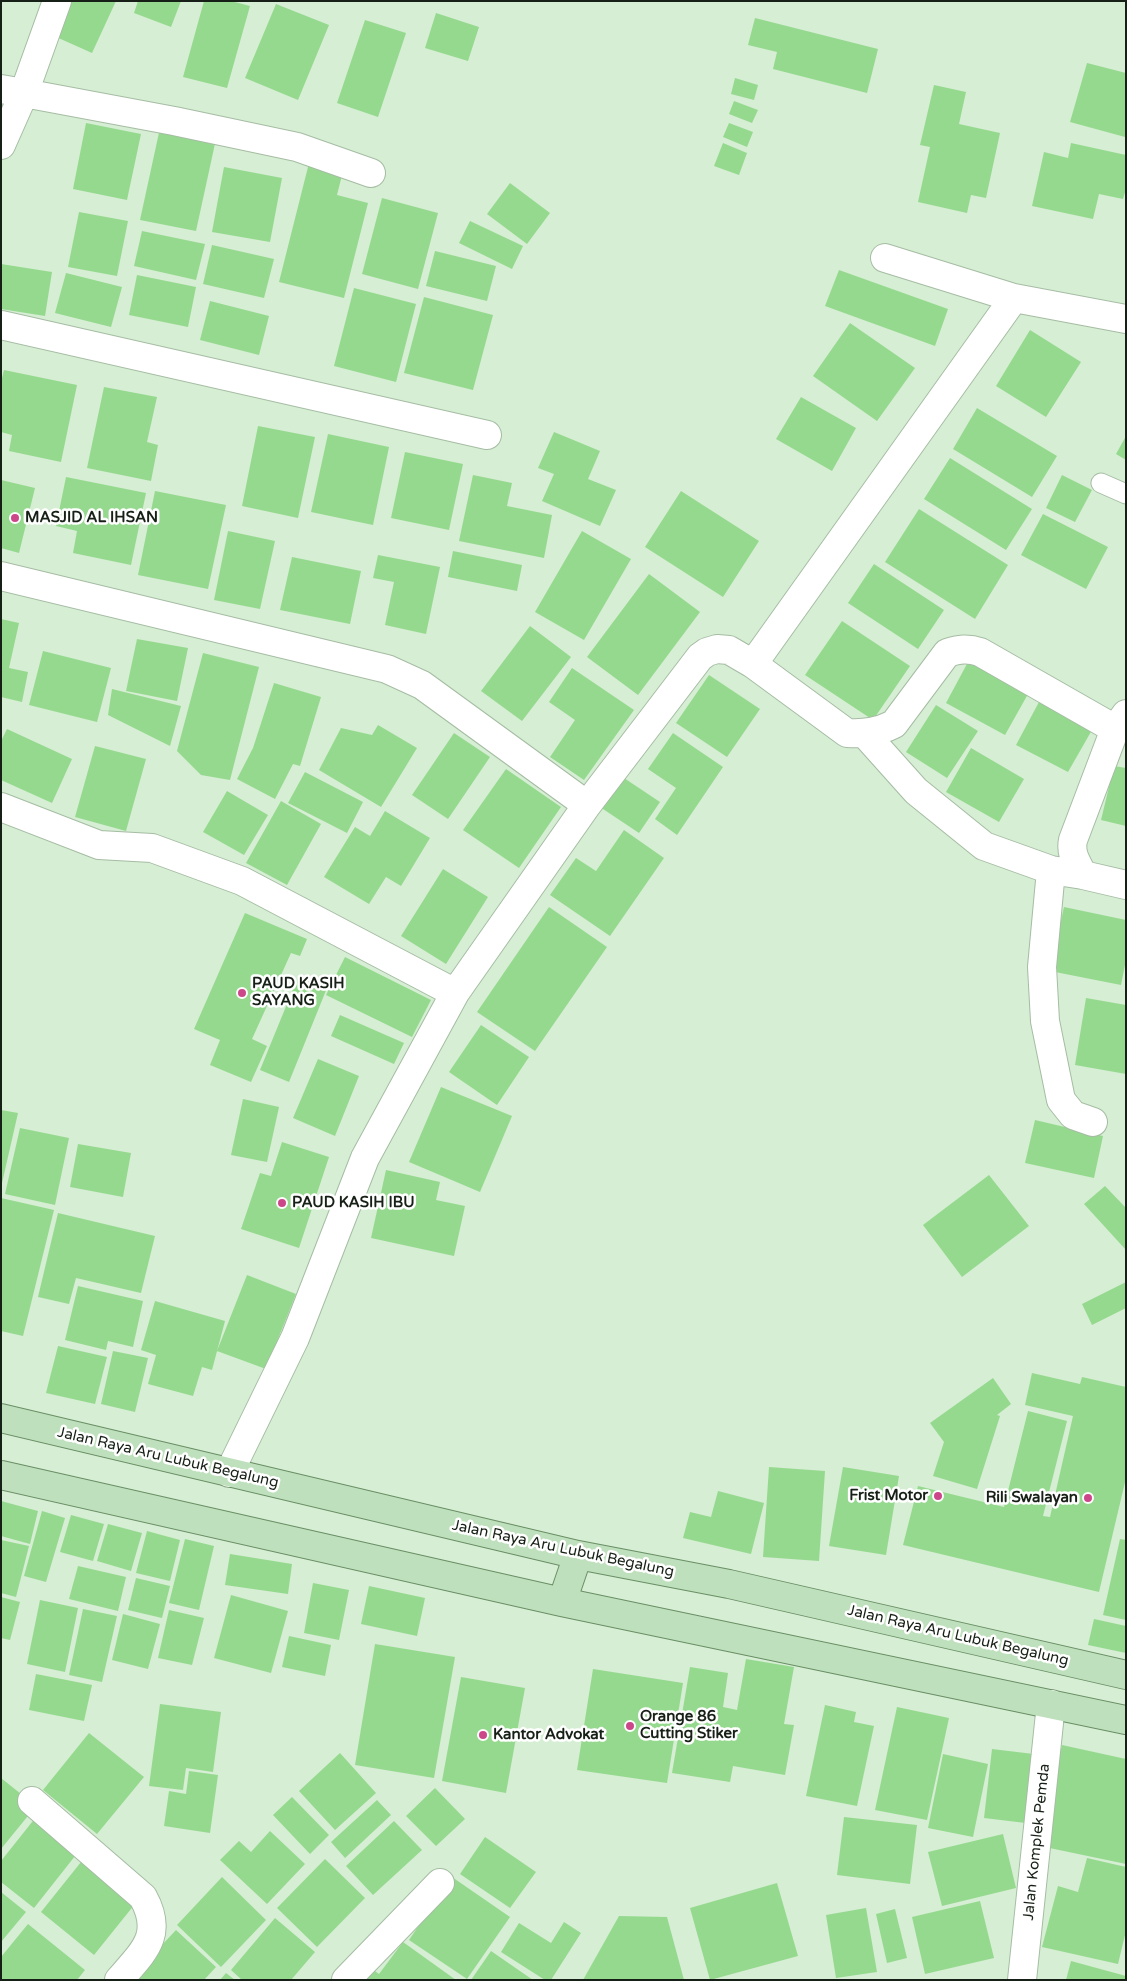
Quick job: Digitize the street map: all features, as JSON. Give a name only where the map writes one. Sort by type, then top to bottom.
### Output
[{"type":"main road","name":"Jalan Raya Aru Lubuk Begalung","points":[[1,1418],[578,1555],[729,1584],[1126,1675]]},
{"type":"main road","points":[[1,1475],[562,1602],[1126,1720]]},
{"type":"main road","points":[[562,1602],[578,1555]]},
{"type":"street","points":[[1,145],[13,91],[57,1]]},
{"type":"street","points":[[13,91],[174,121],[297,147],[371,173]]},
{"type":"street","points":[[885,258],[1014,298],[1126,319]]},
{"type":"street","points":[[753,664],[1014,298]]},
{"type":"street","points":[[1,326],[487,435]]},
{"type":"street","points":[[1,576],[370,663],[387,669],[422,685],[587,805]]},
{"type":"street","points":[[229,1473],[294,1338],[364,1158],[455,993],[587,805],[700,657],[712,651],[729,650],[753,664],[847,733],[865,734],[882,730],[894,724],[946,653],[958,649],[972,649],[980,652],[1120,722],[1072,840],[1071,849],[1073,857],[1083,875]]},
{"type":"street","points":[[865,734],[916,791],[984,846],[1051,870],[1126,885]]},
{"type":"street","points":[[1,807],[99,845],[152,848],[242,882],[455,993]]},
{"type":"street","points":[[1051,870],[1042,968],[1045,1021],[1061,1100],[1073,1115],[1094,1122]]},
{"type":"street","name":"Jalan Komplek Pemda","points":[[1022,1980],[1051,1704]]},
{"type":"street","points":[[32,1801],[143,1897],[147,1905],[153,1929],[145,1950],[119,1980]]},
{"type":"street","points":[[346,1980],[440,1883]]},
{"type":"lane","points":[[1101,483],[1126,494]]},
{"type":"building","points":[[70,1],[116,1],[92,53],[54,36]]},
{"type":"building","points":[[138,1],[181,1],[171,27],[134,13]]},
{"type":"building","points":[[204,1],[231,1],[250,6],[227,88],[183,77]]},
{"type":"building","points":[[276,4],[329,25],[298,100],[245,78]]},
{"type":"building","points":[[436,13],[479,27],[468,61],[425,48]]},
{"type":"building","points":[[755,18],[878,49],[867,93],[773,69],[777,52],[748,45]]},
{"type":"building","points":[[365,20],[406,33],[378,117],[337,103]]},
{"type":"building","points":[[1087,63],[1126,73],[1125,137],[1070,122]]},
{"type":"building","points":[[735,78],[758,85],[754,100],[731,94]]},
{"type":"building","points":[[934,85],[966,92],[959,124],[1000,133],[986,198],[971,195],[967,213],[918,202],[930,147],[920,145]]},
{"type":"building","points":[[734,101],[758,110],[752,123],[729,114]]},
{"type":"building","points":[[86,123],[141,134],[127,200],[73,189]]},
{"type":"building","points":[[729,123],[753,132],[747,147],[723,137]]},
{"type":"building","points":[[160,128],[216,139],[196,231],[140,220]]},
{"type":"building","points":[[723,143],[747,153],[739,175],[714,166]]},
{"type":"building","points":[[1071,143],[1126,155],[1126,189],[1123,199],[1099,194],[1093,219],[1032,206],[1044,152],[1068,158]]},
{"type":"building","points":[[309,163],[343,171],[337,195],[368,203],[344,298],[279,282]]},
{"type":"building","points":[[224,167],[282,178],[270,242],[212,232]]},
{"type":"building","points":[[510,183],[550,213],[527,244],[487,214]]},
{"type":"building","points":[[382,198],[438,213],[418,289],[362,274]]},
{"type":"building","points":[[79,212],[128,221],[117,276],[68,267]]},
{"type":"building","points":[[470,221],[523,246],[512,269],[459,243]]},
{"type":"building","points":[[142,231],[205,244],[196,280],[134,266]]},
{"type":"building","points":[[212,245],[274,259],[264,298],[203,284]]},
{"type":"building","points":[[435,251],[496,266],[487,301],[426,286]]},
{"type":"building","points":[[1,264],[52,272],[45,316],[1,309]]},
{"type":"building","points":[[839,270],[948,309],[935,346],[825,306]]},
{"type":"building","points":[[66,273],[122,287],[111,327],[55,313]]},
{"type":"building","points":[[137,275],[196,287],[188,327],[129,315]]},
{"type":"building","points":[[354,288],[416,304],[396,382],[334,366]]},
{"type":"building","points":[[424,297],[493,315],[473,390],[404,373]]},
{"type":"building","points":[[210,301],[269,316],[259,355],[200,340]]},
{"type":"building","points":[[850,323],[915,368],[877,421],[813,376]]},
{"type":"building","points":[[1030,330],[1081,362],[1046,417],[996,386]]},
{"type":"building","points":[[4,370],[77,385],[61,462],[9,451],[12,435],[1,432],[1,382]]},
{"type":"building","points":[[104,387],[157,397],[147,442],[158,445],[151,481],[87,468]]},
{"type":"building","points":[[801,397],[856,428],[832,471],[776,439]]},
{"type":"building","points":[[977,408],[1057,456],[1032,497],[953,449]]},
{"type":"building","points":[[258,426],[315,437],[298,518],[242,506]]},
{"type":"building","points":[[554,432],[600,451],[588,479],[616,490],[600,526],[542,501],[554,474],[538,468]]},
{"type":"building","points":[[328,434],[389,447],[373,525],[311,512]]},
{"type":"building","points":[[1126,436],[1126,460],[1116,454]]},
{"type":"building","points":[[405,452],[463,464],[449,530],[391,518]]},
{"type":"building","points":[[950,458],[1032,509],[1006,550],[924,499]]},
{"type":"building","points":[[473,475],[512,483],[507,506],[552,515],[544,558],[459,541]]},
{"type":"building","points":[[1062,475],[1092,490],[1075,522],[1046,508]]},
{"type":"building","points":[[66,477],[146,493],[131,565],[73,553],[77,531],[56,526]]},
{"type":"building","name":"MASJID AL IHSAN","points":[[1,480],[35,488],[19,553],[1,548]]},
{"type":"building","points":[[155,491],[226,505],[208,589],[138,575]]},
{"type":"building","points":[[681,491],[759,541],[723,597],[645,547]]},
{"type":"building","points":[[919,509],[1008,565],[975,619],[885,562]]},
{"type":"building","points":[[1043,514],[1108,547],[1086,589],[1021,555]]},
{"type":"building","points":[[228,531],[275,541],[260,609],[214,600]]},
{"type":"building","points":[[582,531],[631,559],[584,640],[535,612]]},
{"type":"building","points":[[453,551],[522,565],[517,591],[448,577]]},
{"type":"building","points":[[378,555],[440,567],[426,634],[385,625],[394,582],[373,578]]},
{"type":"building","points":[[292,557],[361,571],[350,624],[280,610]]},
{"type":"building","points":[[874,564],[944,610],[918,649],[848,603]]},
{"type":"building","points":[[649,574],[700,612],[638,695],[587,657]]},
{"type":"building","points":[[1,619],[19,623],[9,668],[28,672],[22,702],[1,697]]},
{"type":"building","points":[[842,621],[910,666],[873,720],[805,675]]},
{"type":"building","points":[[530,626],[571,657],[522,721],[481,691]]},
{"type":"building","points":[[137,639],[188,648],[177,701],[126,691]]},
{"type":"building","points":[[43,651],[111,668],[97,722],[29,705]]},
{"type":"building","points":[[203,653],[259,667],[230,780],[201,775],[177,751]]},
{"type":"building","points":[[968,662],[1028,694],[1005,735],[946,703]]},
{"type":"building","points":[[572,668],[634,710],[584,780],[550,757],[575,720],[549,702]]},
{"type":"building","points":[[709,675],[760,709],[727,757],[676,723]]},
{"type":"building","points":[[274,683],[321,697],[300,766],[293,764],[275,799],[237,779],[253,748]]},
{"type":"building","points":[[112,689],[181,706],[170,746],[108,715]]},
{"type":"building","points":[[1039,702],[1092,730],[1068,772],[1016,745]]},
{"type":"building","points":[[936,705],[978,731],[947,778],[906,752]]},
{"type":"building","points":[[378,725],[417,748],[381,807],[319,770],[341,728],[372,735]]},
{"type":"building","points":[[7,729],[72,759],[52,803],[1,780],[1,741]]},
{"type":"building","points":[[454,733],[490,757],[448,819],[412,795]]},
{"type":"building","points":[[673,733],[723,767],[677,835],[655,819],[676,788],[648,769]]},
{"type":"building","points":[[95,746],[146,759],[126,831],[75,817]]},
{"type":"building","points":[[971,748],[1024,779],[999,822],[946,792]]},
{"type":"building","points":[[1114,766],[1126,768],[1126,826],[1101,820]]},
{"type":"building","points":[[506,769],[561,807],[519,868],[463,830]]},
{"type":"building","points":[[305,772],[363,802],[347,833],[288,803]]},
{"type":"building","points":[[618,774],[660,802],[639,833],[597,805]]},
{"type":"building","points":[[227,791],[268,815],[244,855],[203,832]]},
{"type":"building","points":[[281,801],[321,824],[287,885],[246,863]]},
{"type":"building","points":[[385,811],[430,838],[401,886],[386,877],[369,904],[324,877],[355,827],[370,836]]},
{"type":"building","points":[[624,830],[664,858],[610,936],[550,895],[576,858],[596,871]]},
{"type":"building","points":[[443,869],[488,897],[446,964],[401,936]]},
{"type":"building","points":[[549,907],[607,947],[535,1051],[477,1012]]},
{"type":"building","points":[[1064,907],[1126,920],[1126,960],[1121,985],[1050,971]]},
{"type":"building","name":"PAUD KASIH SAYANG","points":[[245,913],[307,939],[300,956],[291,953],[252,1039],[267,1046],[251,1082],[210,1065],[220,1040],[194,1029]]},
{"type":"building","points":[[345,957],[431,1000],[412,1037],[326,995]]},
{"type":"building","points":[[298,977],[327,988],[289,1082],[260,1070]]},
{"type":"building","points":[[1086,998],[1126,1005],[1126,1074],[1075,1065]]},
{"type":"building","points":[[340,1015],[404,1043],[394,1064],[331,1036]]},
{"type":"building","points":[[481,1025],[529,1057],[497,1105],[449,1072]]},
{"type":"building","points":[[318,1059],[359,1076],[335,1136],[293,1118]]},
{"type":"building","points":[[441,1087],[512,1116],[480,1192],[409,1162]]},
{"type":"building","points":[[243,1099],[279,1107],[267,1162],[231,1155]]},
{"type":"building","points":[[1,1110],[18,1113],[2,1183],[1,1183]]},
{"type":"building","points":[[1035,1120],[1103,1136],[1094,1178],[1025,1163]]},
{"type":"building","points":[[20,1128],[69,1138],[55,1205],[5,1194]]},
{"type":"building","name":"PAUD KASIH IBU","points":[[282,1142],[329,1157],[299,1248],[241,1229],[260,1173],[271,1176]]},
{"type":"building","points":[[78,1144],[131,1153],[123,1197],[70,1187]]},
{"type":"building","points":[[386,1170],[440,1182],[436,1200],[465,1206],[454,1256],[371,1238]]},
{"type":"building","points":[[989,1175],[1029,1226],[962,1277],[923,1225]]},
{"type":"building","points":[[1105,1186],[1126,1208],[1126,1250],[1084,1204]]},
{"type":"building","points":[[1,1198],[54,1210],[23,1336],[1,1331]]},
{"type":"building","points":[[58,1213],[155,1236],[141,1293],[76,1278],[69,1304],[38,1297]]},
{"type":"building","points":[[247,1275],[296,1294],[266,1369],[217,1351]]},
{"type":"building","points":[[1126,1282],[1126,1308],[1092,1325],[1082,1304]]},
{"type":"building","points":[[78,1286],[143,1301],[133,1347],[108,1341],[106,1350],[65,1340]]},
{"type":"building","points":[[155,1301],[225,1321],[212,1370],[202,1367],[193,1396],[148,1384],[156,1355],[141,1350]]},
{"type":"building","points":[[58,1346],[107,1357],[95,1404],[46,1393]]},
{"type":"building","points":[[113,1351],[148,1358],[135,1412],[101,1404]]},
{"type":"building","points":[[1032,1373],[1080,1384],[1082,1377],[1126,1387],[1126,1478],[1099,1592],[903,1545],[918,1486],[1004,1507],[1028,1411],[1067,1421],[1043,1516],[1050,1517],[1073,1416],[1025,1405]]},
{"type":"building","points":[[993,1378],[1011,1404],[997,1415],[1000,1416],[977,1489],[933,1476],[944,1442],[930,1423]]},
{"type":"building","points":[[769,1467],[825,1471],[819,1561],[763,1557]]},
{"type":"building","points":[[843,1467],[899,1476],[886,1555],[829,1546]]},
{"type":"building","points":[[718,1491],[764,1503],[751,1554],[683,1538],[690,1512],[711,1517]]},
{"type":"building","points":[[1,1501],[38,1511],[30,1544],[1,1536]]},
{"type":"building","points":[[42,1511],[65,1518],[46,1582],[24,1576]]},
{"type":"building","points":[[71,1515],[104,1524],[93,1561],[60,1552]]},
{"type":"building","points":[[108,1524],[142,1533],[131,1571],[97,1561]]},
{"type":"building","points":[[147,1531],[180,1540],[170,1581],[136,1573]]},
{"type":"building","points":[[185,1539],[214,1546],[199,1610],[169,1603]]},
{"type":"building","points":[[1120,1539],[1126,1540],[1126,1620],[1103,1615]]},
{"type":"building","points":[[1,1540],[29,1546],[16,1597],[1,1593]]},
{"type":"building","points":[[230,1554],[292,1564],[288,1594],[225,1585]]},
{"type":"building","points":[[78,1566],[126,1577],[118,1611],[69,1599]]},
{"type":"building","points":[[136,1578],[170,1586],[162,1618],[128,1610]]},
{"type":"building","points":[[313,1583],[349,1590],[339,1640],[304,1633]]},
{"type":"building","points":[[369,1586],[425,1598],[417,1636],[361,1624]]},
{"type":"building","points":[[231,1595],[288,1611],[271,1673],[214,1658]]},
{"type":"building","points":[[1,1597],[20,1602],[10,1640],[1,1638]]},
{"type":"building","points":[[40,1600],[78,1608],[65,1672],[27,1664]]},
{"type":"building","points":[[83,1609],[117,1616],[102,1682],[69,1675]]},
{"type":"building","points":[[169,1610],[204,1618],[192,1665],[158,1658]]},
{"type":"building","points":[[123,1614],[160,1624],[148,1669],[112,1660]]},
{"type":"building","points":[[1094,1619],[1126,1626],[1126,1653],[1088,1645]]},
{"type":"building","points":[[289,1636],[331,1645],[325,1676],[282,1667]]},
{"type":"building","points":[[375,1644],[455,1657],[434,1778],[355,1765]]},
{"type":"building","points":[[746,1659],[794,1667],[784,1724],[794,1725],[785,1775],[733,1766],[730,1782],[672,1773],[690,1667],[728,1673],[723,1707],[737,1710]]},
{"type":"building","name":"Orange 86 Cutting Stiker","points":[[593,1669],[683,1683],[667,1783],[577,1770]]},
{"type":"building","points":[[36,1674],[92,1685],[84,1721],[29,1710]]},
{"type":"building","name":"Kantor Advokat","points":[[461,1677],[525,1688],[506,1793],[442,1781]]},
{"type":"building","points":[[160,1704],[221,1712],[213,1772],[186,1768],[183,1790],[149,1786]]},
{"type":"building","points":[[825,1705],[856,1712],[854,1722],[874,1726],[857,1806],[806,1796]]},
{"type":"building","points":[[897,1707],[949,1718],[927,1820],[875,1810]]},
{"type":"building","points":[[89,1733],[144,1777],[97,1834],[43,1790]]},
{"type":"building","points":[[1062,1745],[1126,1759],[1126,1864],[1040,1846]]},
{"type":"building","points":[[992,1749],[1042,1755],[1034,1824],[984,1818]]},
{"type":"building","points":[[340,1753],[376,1793],[335,1830],[299,1791]]},
{"type":"building","points":[[943,1754],[988,1764],[973,1837],[928,1828]]},
{"type":"building","points":[[189,1771],[218,1775],[210,1833],[164,1826],[169,1791],[186,1794]]},
{"type":"building","points":[[1,1778],[36,1806],[1,1849]]},
{"type":"building","points":[[435,1788],[465,1819],[436,1846],[406,1816]]},
{"type":"building","points":[[292,1797],[329,1835],[310,1854],[273,1815]]},
{"type":"building","points":[[377,1800],[391,1815],[345,1858],[331,1842]]},
{"type":"building","points":[[36,1817],[79,1851],[34,1908],[1,1882],[1,1861]]},
{"type":"building","points":[[844,1817],[917,1825],[910,1884],[837,1875]]},
{"type":"building","points":[[394,1821],[422,1850],[373,1895],[346,1866]]},
{"type":"building","points":[[270,1831],[305,1864],[267,1904],[220,1860],[239,1841],[251,1852]]},
{"type":"building","points":[[1003,1834],[1016,1888],[942,1906],[928,1852]]},
{"type":"building","points":[[485,1837],[536,1872],[510,1908],[460,1874]]},
{"type":"building","points":[[1087,1858],[1126,1867],[1126,1931],[1118,1964],[1042,1947],[1058,1886],[1078,1892]]},
{"type":"building","points":[[325,1859],[365,1898],[317,1947],[277,1908]]},
{"type":"building","points":[[81,1862],[135,1904],[94,1955],[41,1912]]},
{"type":"building","points":[[222,1877],[266,1920],[221,1967],[177,1925]]},
{"type":"building","points":[[452,1877],[510,1917],[467,1979],[409,1940]]},
{"type":"building","points":[[777,1883],[798,1956],[710,1980],[690,1908]]},
{"type":"building","points":[[1,1892],[26,1912],[1,1942]]},
{"type":"building","points":[[980,1901],[994,1958],[925,1974],[912,1917]]},
{"type":"building","points":[[866,1908],[877,1972],[836,1978],[826,1915]]},
{"type":"building","points":[[895,1909],[907,1958],[887,1963],[876,1914]]},
{"type":"building","points":[[619,1916],[667,1917],[684,1980],[583,1980]]},
{"type":"building","points":[[275,1918],[315,1952],[291,1980],[242,1980],[231,1970]]},
{"type":"building","points":[[564,1922],[581,1933],[551,1980],[545,1980],[501,1952],[519,1923],[551,1943]]},
{"type":"building","points":[[28,1924],[85,1970],[77,1980],[1,1979],[1,1957]]},
{"type":"building","points":[[176,1930],[216,1967],[204,1980],[129,1980]]},
{"type":"building","points":[[403,1942],[456,1980],[357,1980],[368,1966],[379,1974]]},
{"type":"building","points":[[491,1951],[533,1980],[471,1980]]},
{"type":"building","points":[[1071,1961],[1126,1976],[1126,1980],[1066,1980]]},
{"type":"building","points":[[226,1973],[235,1980],[220,1980]]},
{"type":"place","name":"MASJID AL IHSAN","points":[[15,518]]},
{"type":"place","name":"PAUD KASIH SAYANG","points":[[242,993]]},
{"type":"place","name":"PAUD KASIH IBU","points":[[282,1203]]},
{"type":"place","name":"Frist Motor","points":[[938,1496]]},
{"type":"place","name":"Rili Swalayan","points":[[1088,1498]]},
{"type":"place","name":"Orange 86 Cutting Stiker","points":[[630,1726]]},
{"type":"place","name":"Kantor Advokat","points":[[483,1735]]}]
